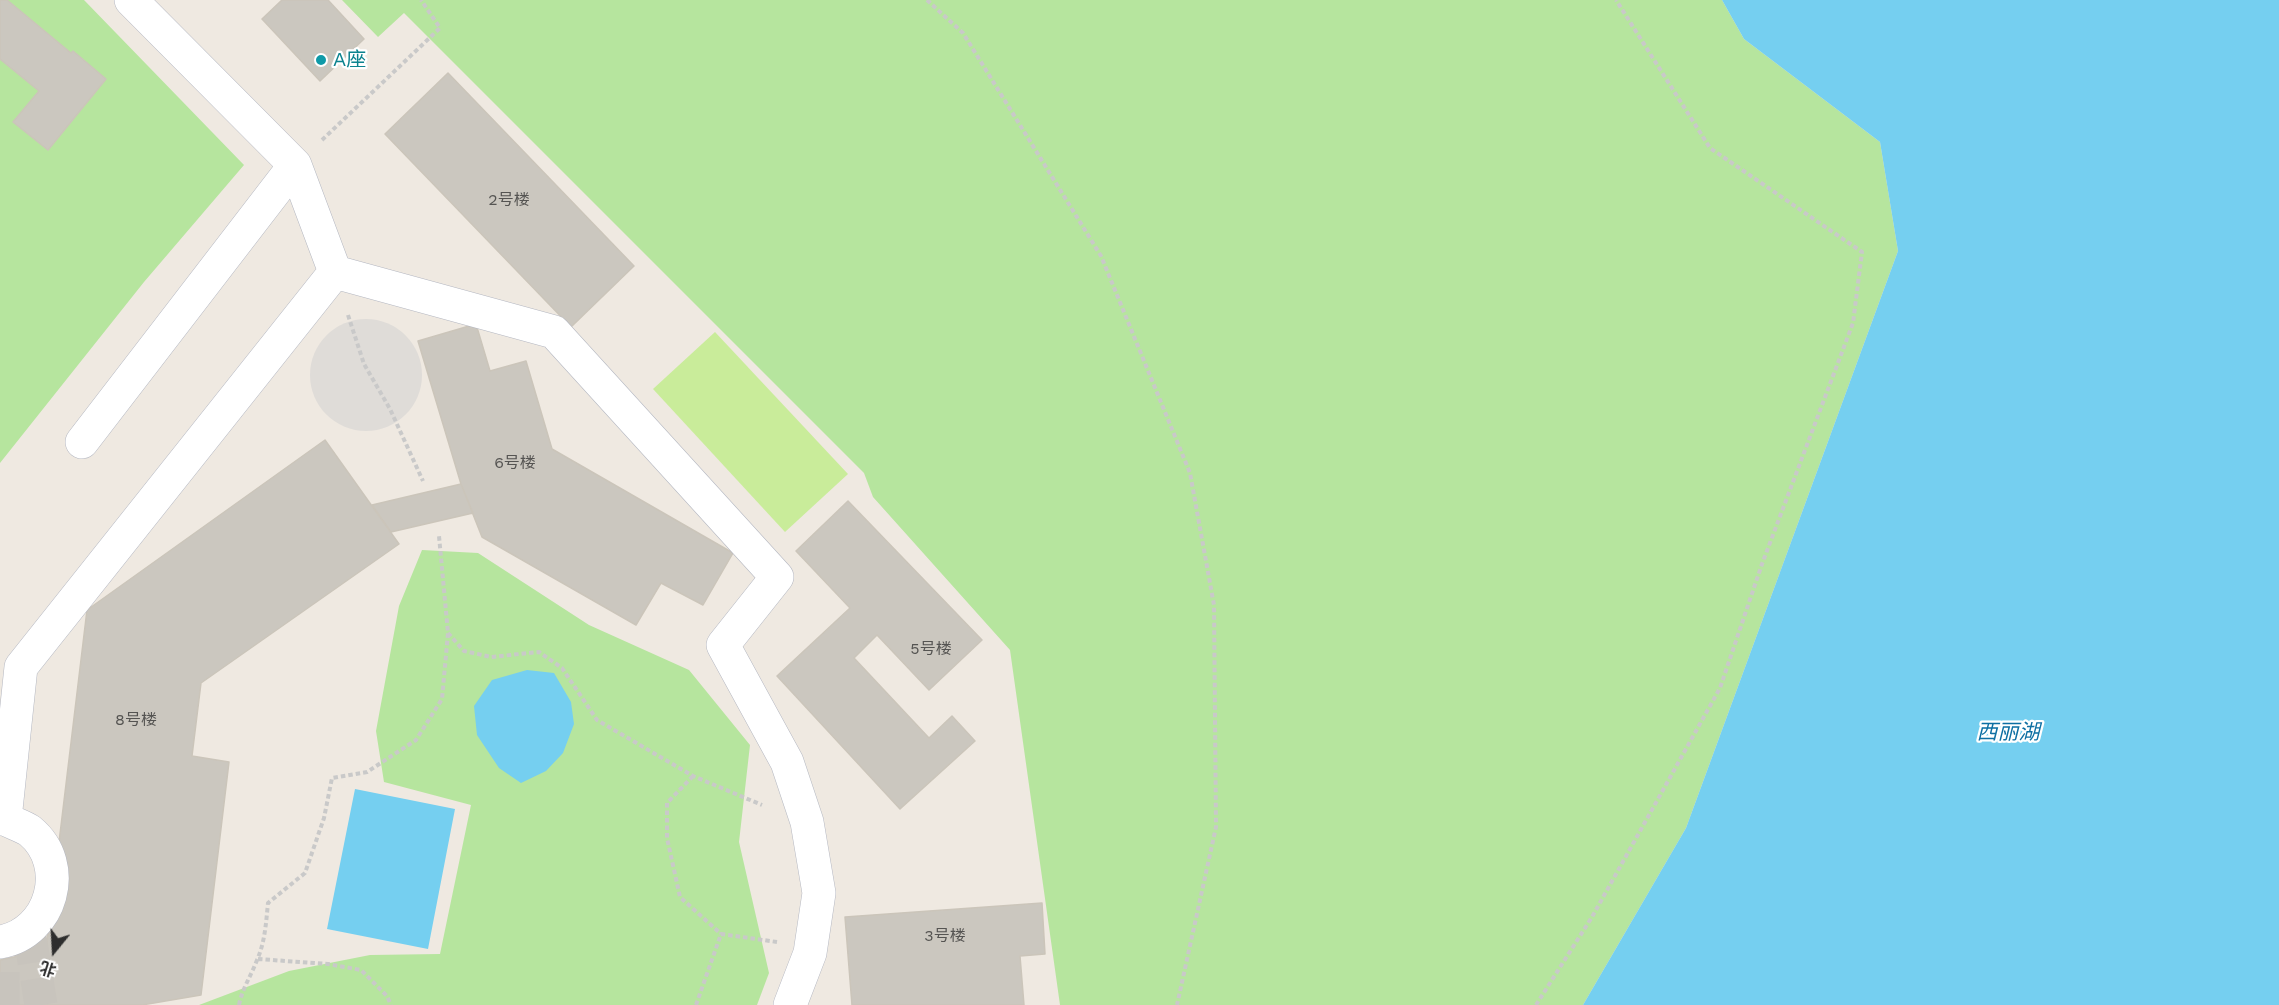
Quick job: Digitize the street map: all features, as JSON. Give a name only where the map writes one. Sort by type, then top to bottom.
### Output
[{"type":"street","points":[[131,0],[295,165],[335,272]]},
{"type":"street","points":[[82,442],[295,165]]},
{"type":"street","points":[[0,942],[29,930],[46,908],[53,881],[47,854],[30,831],[2,819],[21,667],[335,272]]},
{"type":"street","points":[[335,272],[554,332],[777,577],[723,645],[787,762],[807,822],[819,893],[810,953],[790,1005]]},
{"type":"path","points":[[295,165],[440,28],[421,0]]},
{"type":"path","points":[[927,0],[963,33],[1101,256],[1190,474],[1214,605],[1216,827],[1178,1005]]},
{"type":"path","points":[[1536,1005],[1592,917],[1720,688],[1762,564],[1853,323],[1862,252],[1710,148],[1616,0]]},
{"type":"path","points":[[335,272],[364,364],[390,409],[423,481]]},
{"type":"path","points":[[239,1005],[265,935],[268,903],[305,873],[324,818],[332,778],[367,772],[416,740],[442,699],[448,633],[439,536]]},
{"type":"path","points":[[448,633],[464,651],[490,657],[539,652],[562,669],[597,720],[693,776],[807,822]]},
{"type":"path","points":[[693,776],[667,803],[667,838],[680,897],[721,934],[782,942],[810,953]]},
{"type":"path","points":[[696,1005],[721,934]]},
{"type":"path","points":[[258,959],[328,964],[361,970],[387,996],[391,1005]]},
{"type":"green space","points":[[0,0],[84,0],[244,165],[144,282],[0,463]]},
{"type":"green space","points":[[342,0],[1722,0],[1744,39],[1880,142],[1898,251],[1686,828],[1583,1005],[1060,1005],[1010,650],[873,497],[864,473],[404,13],[378,37]]},
{"type":"green space","points":[[715,332],[848,474],[785,532],[653,389]]},
{"type":"green space","points":[[422,550],[478,553],[589,625],[689,670],[750,745],[739,842],[769,973],[757,1005],[199,1005],[289,971],[370,955],[440,954],[471,805],[384,782],[376,731],[399,606]]},
{"type":"shaded area","points":[[366,319],[388,323],[406,335],[418,353],[422,375],[418,397],[406,415],[388,427],[366,431],[344,427],[326,415],[314,397],[310,375],[314,353],[326,335],[344,323]]},
{"type":"water","name":"西丽湖","points":[[1722,0],[2279,0],[2279,1005],[1583,1005],[1686,828],[1898,251],[1880,142],[1744,39]]},
{"type":"water","points":[[527,670],[554,673],[571,702],[574,724],[563,753],[546,771],[521,783],[499,768],[477,735],[474,706],[492,680]]},
{"type":"water","points":[[355,789],[455,809],[428,949],[327,929]]},
{"type":"building","points":[[0,0],[7,0],[106,79],[48,150],[13,122],[39,91],[0,59]]},
{"type":"building","name":"A座","points":[[282,0],[328,0],[364,39],[320,81],[262,19]]},
{"type":"building","points":[[448,73],[634,266],[571,327],[385,134]]},
{"type":"building","points":[[476,324],[490,371],[526,361],[552,449],[733,553],[703,605],[661,583],[636,625],[482,537],[461,484],[418,341]]},
{"type":"building","points":[[325,440],[399,544],[201,683],[192,756],[229,762],[201,995],[142,1005],[0,1005],[0,960],[46,950],[87,610]]},
{"type":"building","points":[[461,484],[473,513],[391,532],[372,505]]},
{"type":"building","points":[[848,501],[982,640],[929,690],[877,635],[854,658],[929,738],[952,716],[975,741],[900,809],[777,676],[850,608],[796,551]]},
{"type":"building","points":[[1042,903],[1045,954],[1020,956],[1024,1005],[852,1005],[845,917]]},
{"type":"tunnel","points":[[29,930],[41,1005]]},
{"type":"tunnel","points":[[3,942],[3,1005]]},
{"type":"place","name":"A座","points":[[321,60]]}]
